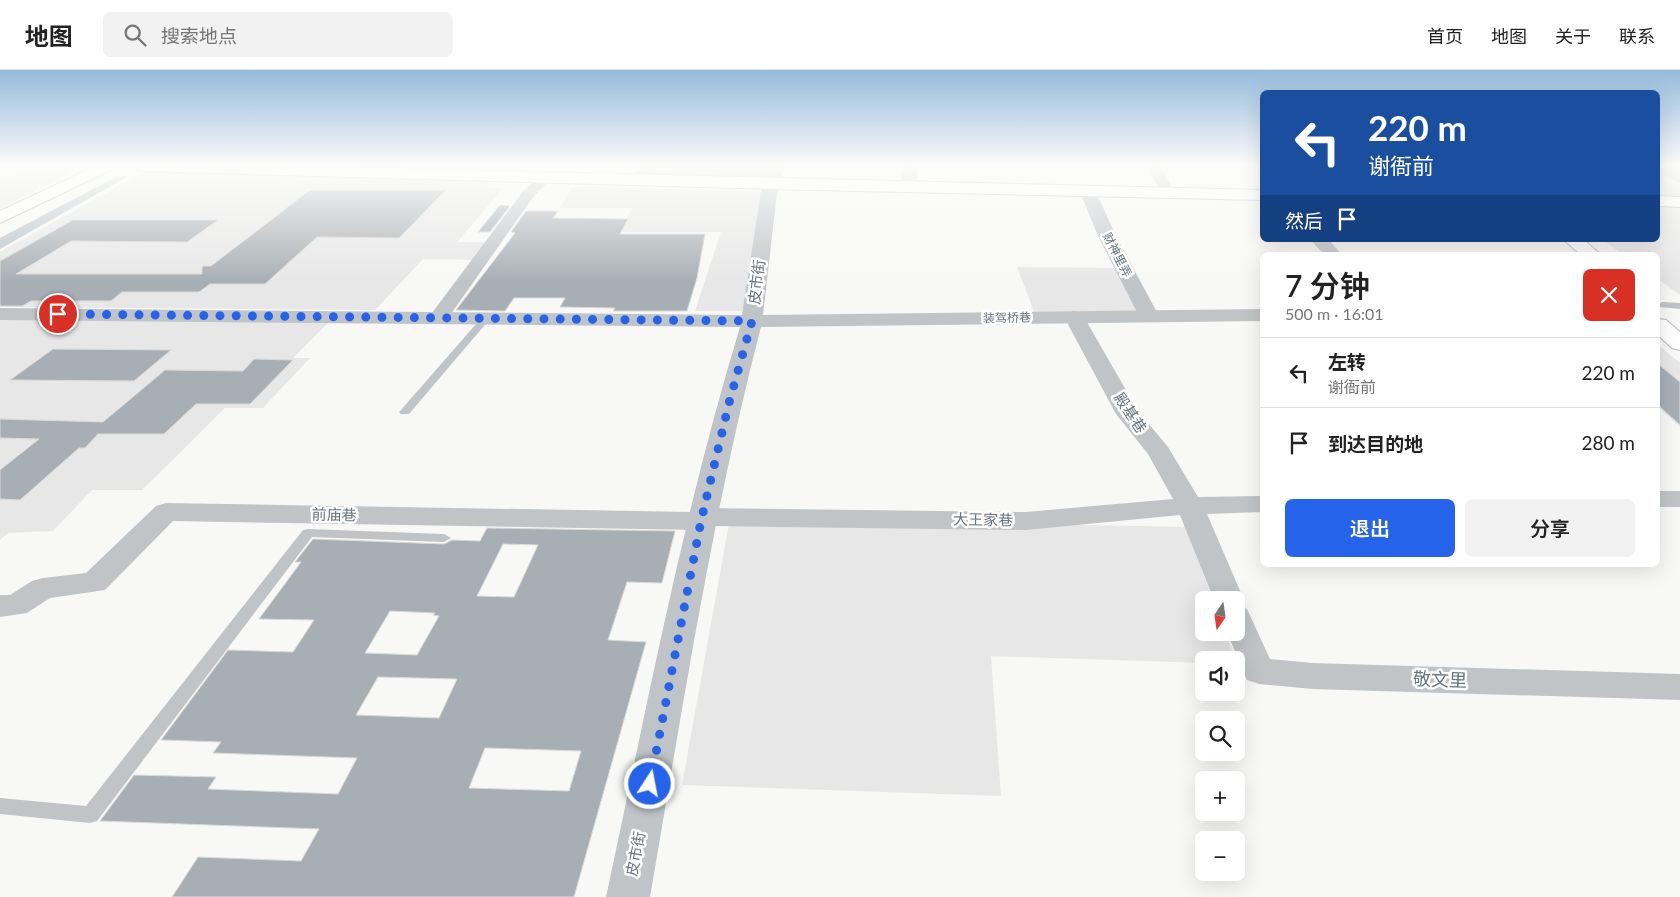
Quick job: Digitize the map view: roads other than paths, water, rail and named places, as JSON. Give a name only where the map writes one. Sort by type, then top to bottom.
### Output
[{"type":"main road","points":[[0,218],[28,205]]},
{"type":"main road","points":[[1556,242],[1568,252]]},
{"type":"main road","points":[[1576,242],[1588,252]]},
{"type":"main road","points":[[1660,313],[1680,324]]},
{"type":"main road","points":[[1660,313],[1680,342]]},
{"type":"street","points":[[439,317],[521,205]]},
{"type":"street","name":"皮市街","points":[[628,897],[702,519],[729,403],[752,321],[770,205]]},
{"type":"street","name":"财神里弄","points":[[1093,205],[1107,236],[1149,316]]},
{"type":"street","points":[[1322,242],[1330,252]]},
{"type":"street","name":"装驾桥巷","points":[[0,314],[752,321],[1260,315]]},
{"type":"street","name":"殿基巷","points":[[1074,317],[1128,414],[1159,452],[1190,506]]},
{"type":"street","points":[[1660,499],[1680,499]]},
{"type":"street","name":"大王家巷","points":[[702,519],[1026,521],[1190,506],[1260,504]]},
{"type":"street","points":[[1190,506],[1225,591]]},
{"type":"street","name":"前庙巷","points":[[0,606],[16,605],[44,588],[94,583],[166,512],[702,519]]},
{"type":"street","name":"敬文里","points":[[1245,638],[1259,671],[1313,676],[1680,687]]},
{"type":"lane","points":[[1660,312],[1680,306]]},
{"type":"lane","points":[[405,412],[486,318]]},
{"type":"lane","points":[[0,806],[90,815],[308,533],[444,538]]}]
